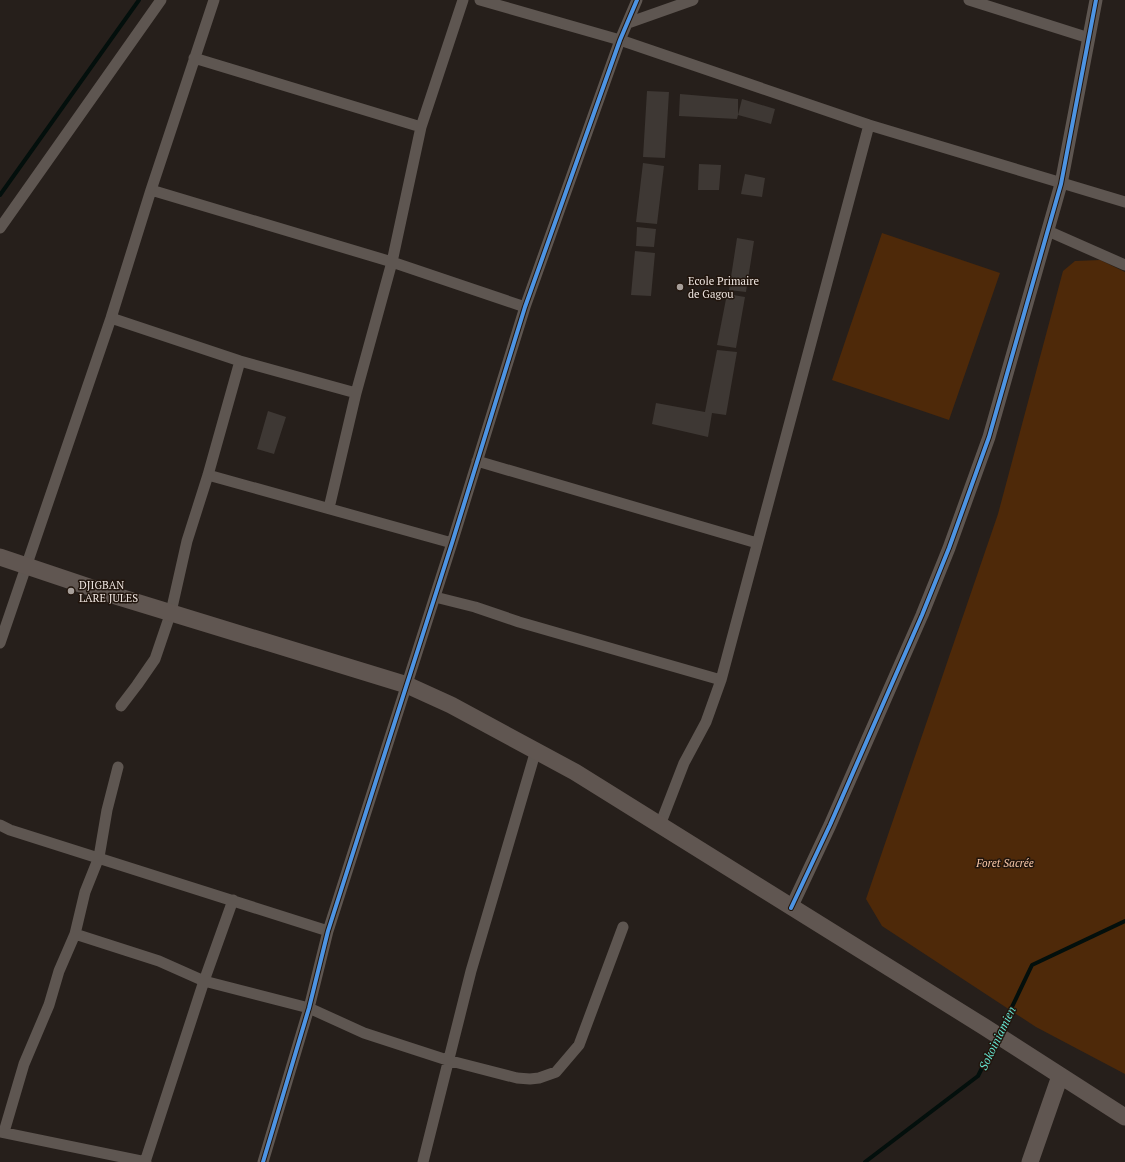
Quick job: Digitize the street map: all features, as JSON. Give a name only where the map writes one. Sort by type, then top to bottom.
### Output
[{"type":"main road","points":[[0,557],[407,685],[451,705],[575,772],[1125,1117]]},
{"type":"main road","points":[[1030,1162],[1060,1076]]},
{"type":"street","points":[[0,228],[161,0]]},
{"type":"street","points":[[0,643],[111,318],[151,190],[214,0]]},
{"type":"street","points":[[329,508],[356,393],[392,262],[421,128],[463,0]]},
{"type":"street","points":[[480,0],[620,40],[869,125],[1125,202]]},
{"type":"street","points":[[263,1162],[308,1008],[328,930],[435,597],[525,307],[620,40],[637,0]]},
{"type":"street","points":[[628,23],[693,0]]},
{"type":"street","points":[[969,0],[1088,38]]},
{"type":"street","points":[[791,908],[878,716],[949,548],[989,438],[1061,184],[1096,0]]},
{"type":"street","points":[[194,58],[421,128]]},
{"type":"street","points":[[660,825],[684,763],[706,722],[721,680],[869,125]]},
{"type":"street","points":[[151,190],[392,262],[525,307]]},
{"type":"street","points":[[1048,231],[1125,265]]},
{"type":"street","points":[[111,318],[240,361],[356,393]]},
{"type":"street","points":[[120,706],[137,686],[155,659],[171,612],[187,541],[208,475],[240,361]]},
{"type":"street","points":[[477,461],[758,543]]},
{"type":"street","points":[[208,475],[452,543]]},
{"type":"street","points":[[435,597],[475,607],[519,622],[721,680]]},
{"type":"street","points":[[424,1162],[447,1060],[471,971],[536,750]]},
{"type":"street","points":[[118,766],[107,810],[99,857],[86,892],[75,934],[59,971],[49,1005],[24,1064],[2,1132],[145,1162],[204,981],[233,900]]},
{"type":"street","points":[[0,825],[10,830],[328,930]]},
{"type":"street","points":[[75,934],[159,961],[204,981],[308,1008],[364,1033],[447,1060],[517,1078],[530,1079],[539,1078],[556,1072],[574,1053],[586,1029],[623,927]]},
{"type":"green space","points":[[882,233],[1000,273],[949,420],[832,380]]},
{"type":"green space","name":"Foret Sacrée","points":[[1100,260],[1125,272],[1125,1074],[1036,1027],[882,926],[866,899],[998,514],[1063,271],[1075,261]]},
{"type":"building","points":[[647,91],[669,92],[665,158],[643,157]]},
{"type":"building","points":[[680,94],[738,99],[737,119],[679,116]]},
{"type":"building","points":[[742,99],[775,109],[771,124],[738,115]]},
{"type":"building","points":[[643,163],[664,166],[657,224],[636,222]]},
{"type":"building","points":[[699,164],[721,165],[719,190],[698,190]]},
{"type":"building","points":[[745,174],[765,178],[762,197],[741,194]]},
{"type":"building","points":[[637,227],[656,229],[654,247],[636,246]]},
{"type":"building","name":"Ecole Primaire de Gagou","points":[[737,238],[754,241],[746,292],[729,290]]},
{"type":"building","points":[[635,251],[655,253],[651,296],[631,295]]},
{"type":"building","name":"Ecole Primaire de Gagou","points":[[727,294],[745,297],[736,348],[717,345]]},
{"type":"building","points":[[717,350],[737,352],[726,415],[712,413],[708,437],[652,424],[656,403],[705,412]]},
{"type":"building","points":[[268,411],[286,417],[274,454],[257,449]]},
{"type":"waterway","points":[[0,195],[139,0]]},
{"type":"waterway","name":"Sokoiniamien","points":[[1000,1032],[1032,965],[1125,921]]},
{"type":"waterway","name":"Sokoiniamien","points":[[865,1162],[978,1076],[997,1038]]},
{"type":"cycle path","points":[[263,1162],[309,1008],[328,931],[452,543],[525,307],[620,40],[637,0]]},
{"type":"cycle path","points":[[791,908],[830,825],[922,615],[949,548],[989,437],[1061,184],[1096,0]]},
{"type":"place","name":"Ecole Primaire de Gagou","points":[[680,287]]},
{"type":"place","name":"DJIGBAN LARE JULES","points":[[71,591]]}]
